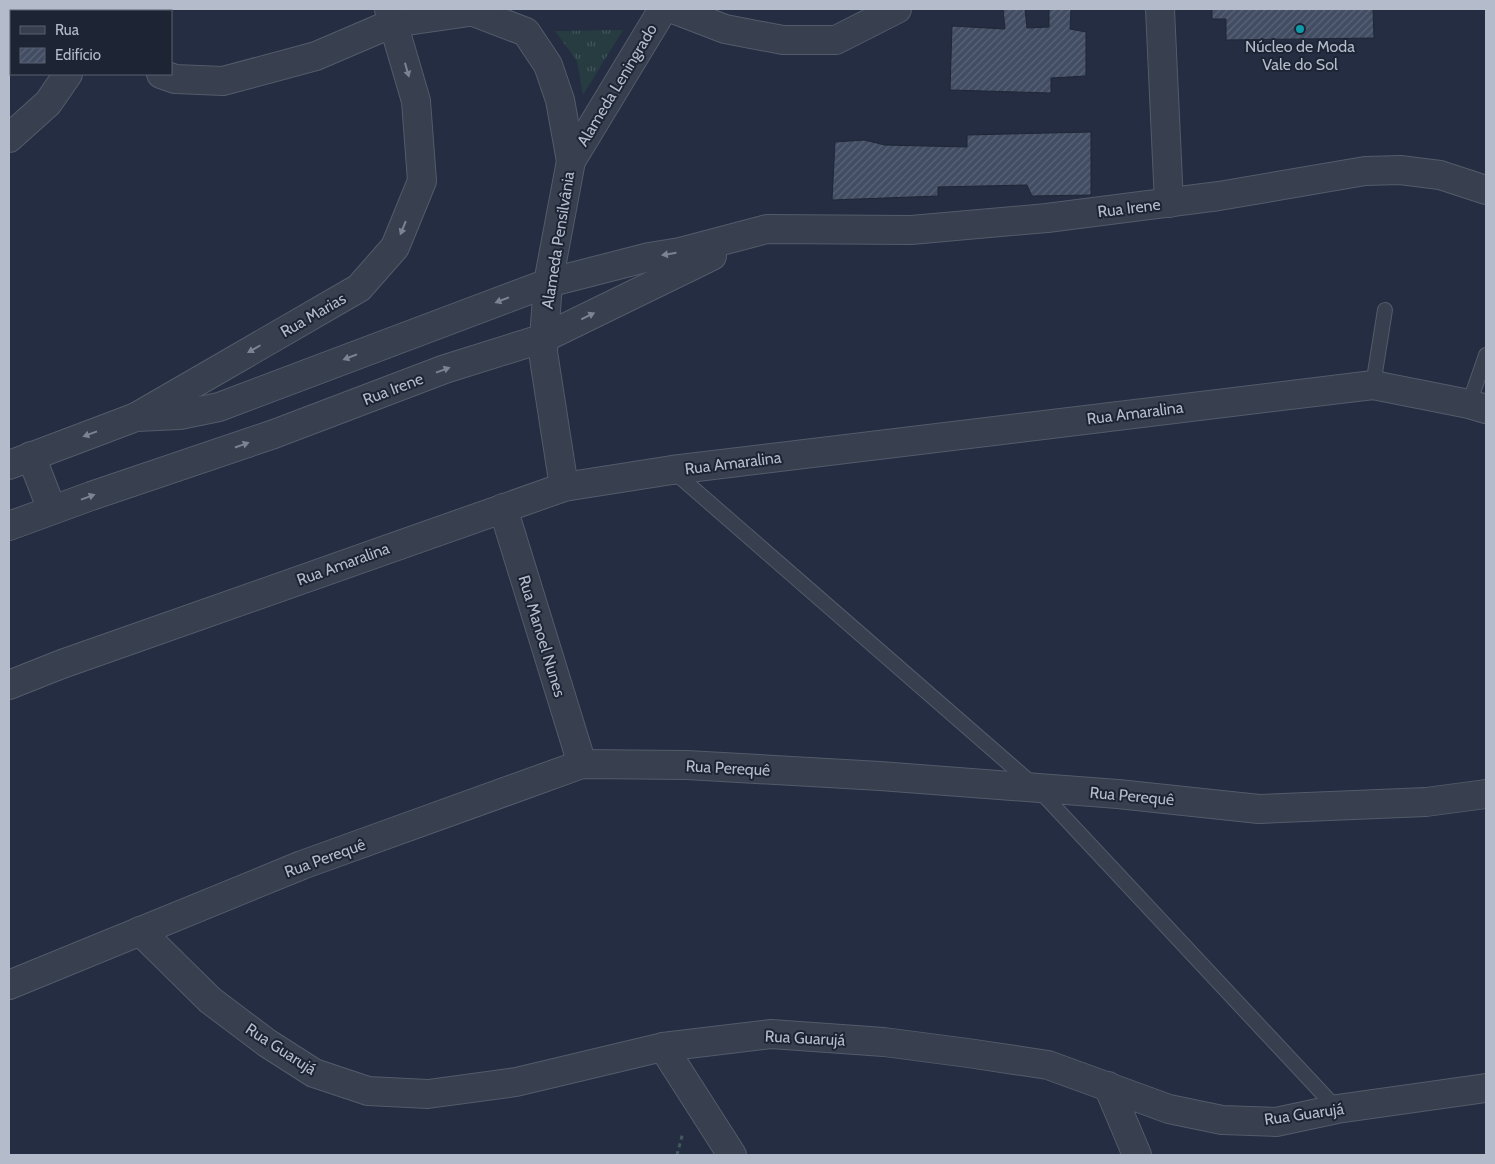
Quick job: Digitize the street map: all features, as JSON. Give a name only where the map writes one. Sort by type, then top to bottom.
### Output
[{"type":"street","name":"Alameda Pensilvânia","points":[[478,9],[526,32],[548,65],[560,100],[571,162],[548,283],[543,351],[564,487]]},
{"type":"street","points":[[164,75],[175,79],[223,81],[316,56],[391,16],[478,9]]},
{"type":"street","name":"Alameda Leningrado","points":[[571,162],[663,9]]},
{"type":"street","points":[[673,9],[725,29],[783,40],[836,40],[897,9]]},
{"type":"street","points":[[1160,9],[1169,202]]},
{"type":"street","name":"Rua Marias","points":[[20,460],[136,417],[359,288],[395,247],[422,180],[416,101],[391,16]]},
{"type":"street","points":[[9,138],[48,103],[67,75]]},
{"type":"street","name":"Rua Irene","points":[[136,417],[180,415],[219,407],[548,283],[649,257],[680,252],[767,229],[911,230],[1047,218],[1275,187],[1365,171],[1400,170],[1440,175],[1486,190]]},
{"type":"street","name":"Rua Irene","points":[[9,526],[274,434],[445,369],[544,338],[767,229]]},
{"type":"street","name":"Rua Amaralina","points":[[9,685],[564,487],[672,470],[1373,385],[1478,407]]},
{"type":"street","points":[[20,460],[52,510]]},
{"type":"street","name":"Rua Manoel Nunes","points":[[503,508],[582,764]]},
{"type":"street","name":"Rua Perequê","points":[[9,984],[302,866],[582,764],[688,765],[880,776],[1118,794],[1259,809],[1426,802],[1486,794]]},
{"type":"street","name":"Rua Guarujá","points":[[140,931],[210,1000],[267,1044],[314,1073],[368,1091],[428,1094],[516,1082],[663,1047],[771,1034],[884,1042],[1048,1065],[1169,1109],[1222,1120],[1276,1122],[1337,1110],[1486,1088]]},
{"type":"street","points":[[663,1047],[732,1155]]},
{"type":"street","points":[[1108,1086],[1137,1155]]},
{"type":"lane","points":[[1373,385],[1385,310]]},
{"type":"lane","points":[[1478,407],[1486,355]]},
{"type":"lane","points":[[672,470],[1037,788],[1337,1110]]},
{"type":"green space","points":[[623,30],[583,95],[577,61],[555,31]]},
{"type":"building","points":[[1003,9],[1025,9],[1027,28],[1049,27],[1049,9],[1071,9],[1070,29],[1086,32],[1086,76],[1051,78],[1051,93],[950,90],[952,26],[1005,29]]},
{"type":"building","name":"Núcleo de Moda Vale do Sol","points":[[1212,9],[1373,9],[1374,38],[1226,40],[1226,19],[1212,19]]},
{"type":"building","points":[[1091,132],[1091,195],[1032,196],[1027,185],[938,187],[938,196],[832,200],[835,142],[864,140],[885,145],[967,147],[967,135]]},
{"type":"place","name":"Núcleo de Moda Vale do Sol","points":[[1300,29]]}]
